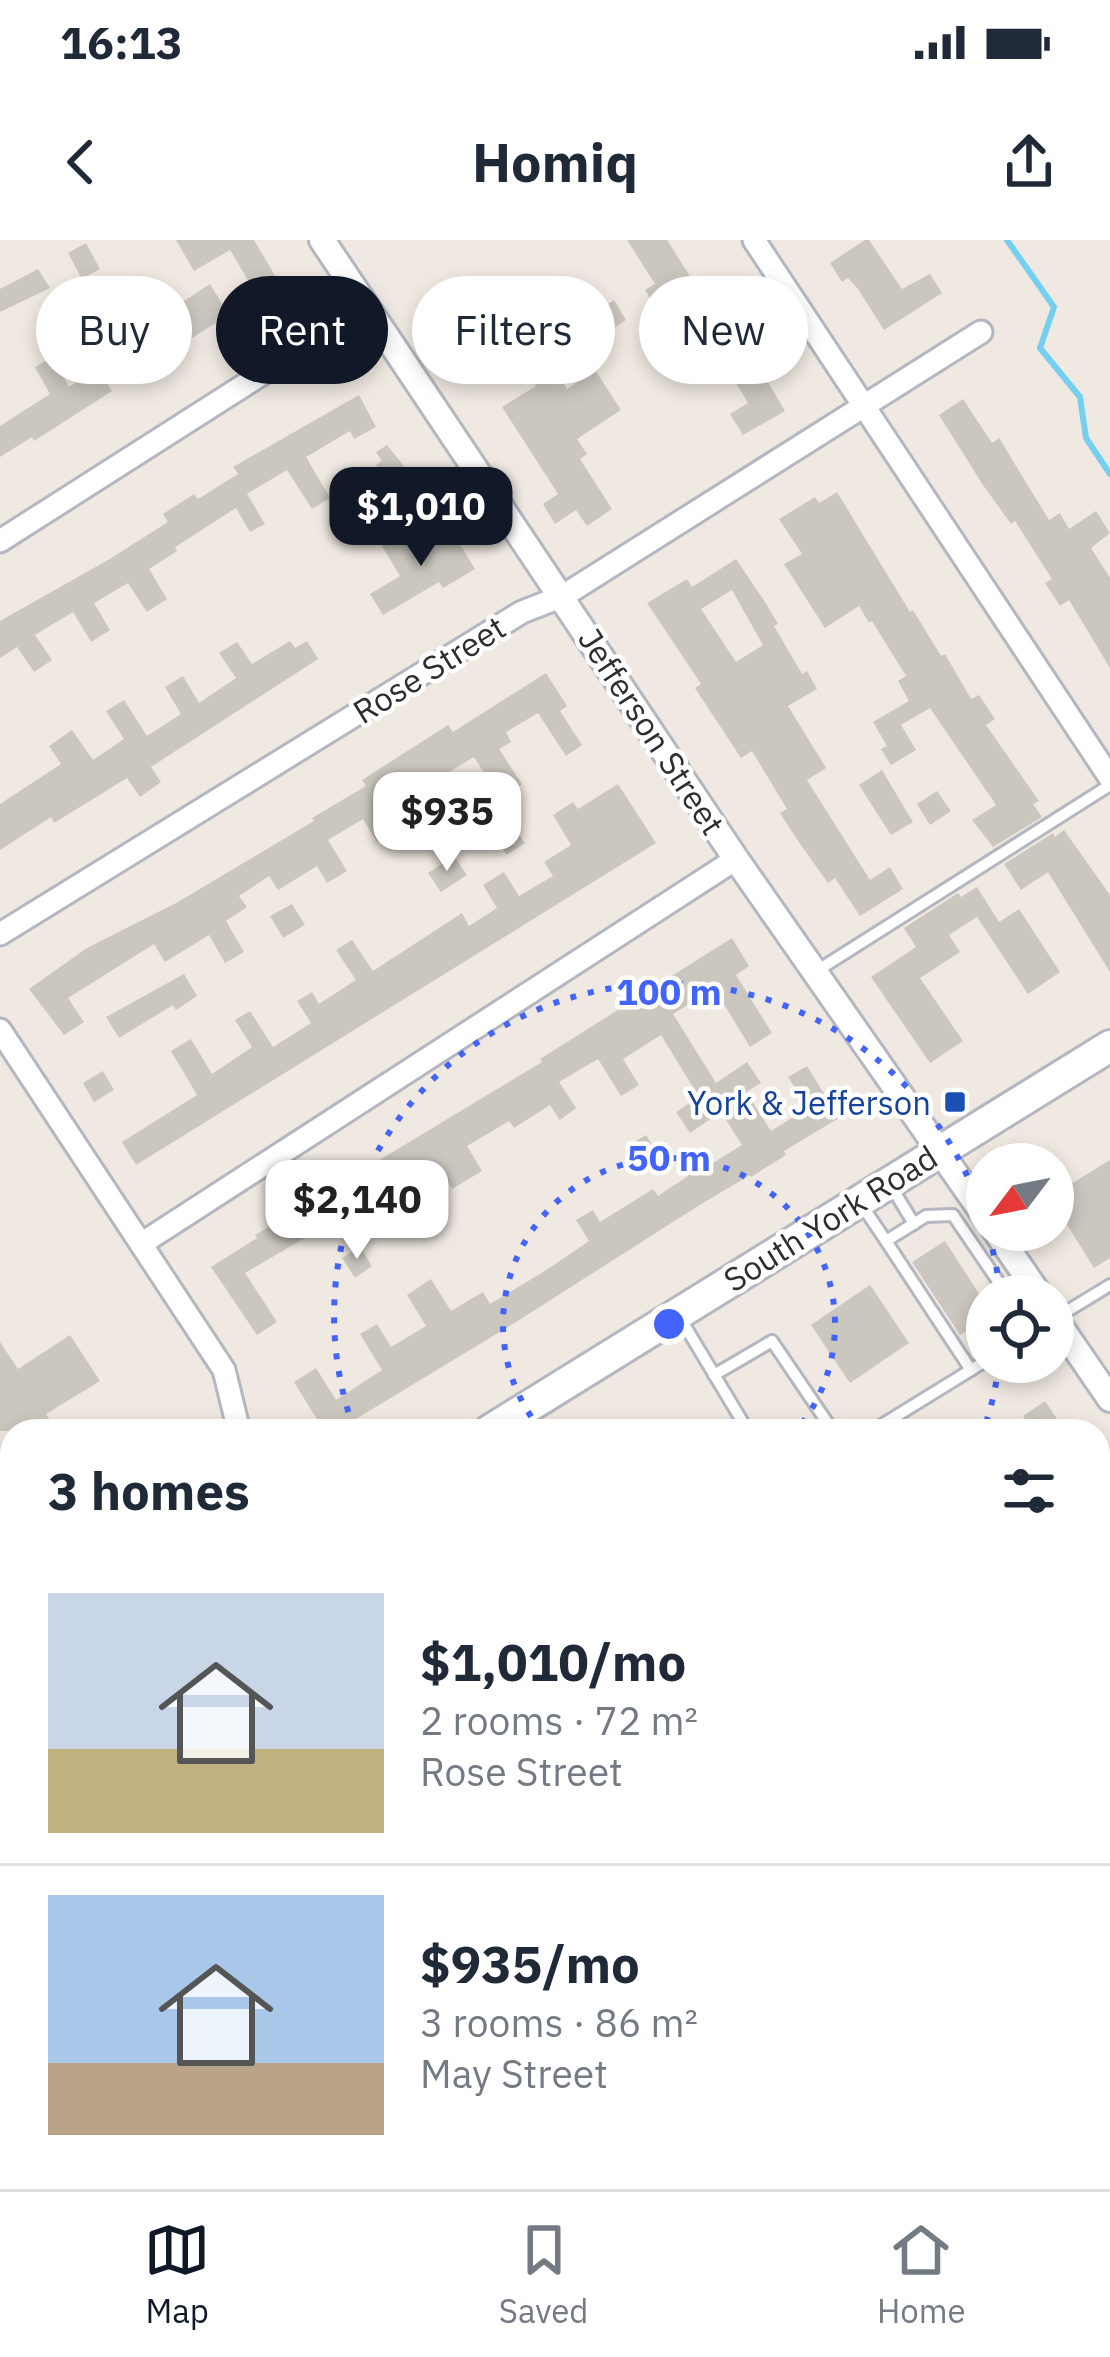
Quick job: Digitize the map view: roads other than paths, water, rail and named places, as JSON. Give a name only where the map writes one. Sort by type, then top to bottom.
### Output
[{"type":"main road","name":"South York Road","points":[[508,1419],[1110,1046]]},
{"type":"street","name":"Jefferson Street","points":[[322,240],[346,276]]},
{"type":"street","points":[[754,240],[1110,782]]},
{"type":"street","name":"Rose Street","points":[[0,934],[522,612],[563,596],[981,332]]},
{"type":"street","name":"Jefferson Street","points":[[388,338],[736,859],[940,1150],[966,1200]]},
{"type":"street","points":[[0,541],[246,384]]},
{"type":"street","points":[[141,1244],[736,859]]},
{"type":"street","points":[[0,1030],[224,1370],[235,1419]]},
{"type":"street","points":[[1074,1347],[1110,1399]]},
{"type":"lane","points":[[814,972],[1110,782]]},
{"type":"lane","points":[[889,1182],[914,1224]]},
{"type":"lane","points":[[859,1201],[966,1362]]},
{"type":"lane","points":[[886,1241],[926,1216],[966,1213]]},
{"type":"lane","points":[[1074,1307],[1110,1286]]},
{"type":"lane","points":[[677,1314],[741,1419]]},
{"type":"lane","points":[[714,1375],[772,1341],[825,1419]]},
{"type":"lane","points":[[891,1419],[966,1373]]},
{"type":"waterway","points":[[1007,240],[1054,307],[1040,348],[1080,397],[1086,438],[1110,474]]},
{"type":"place","name":"York & Jefferson","points":[[955,1102]]}]
